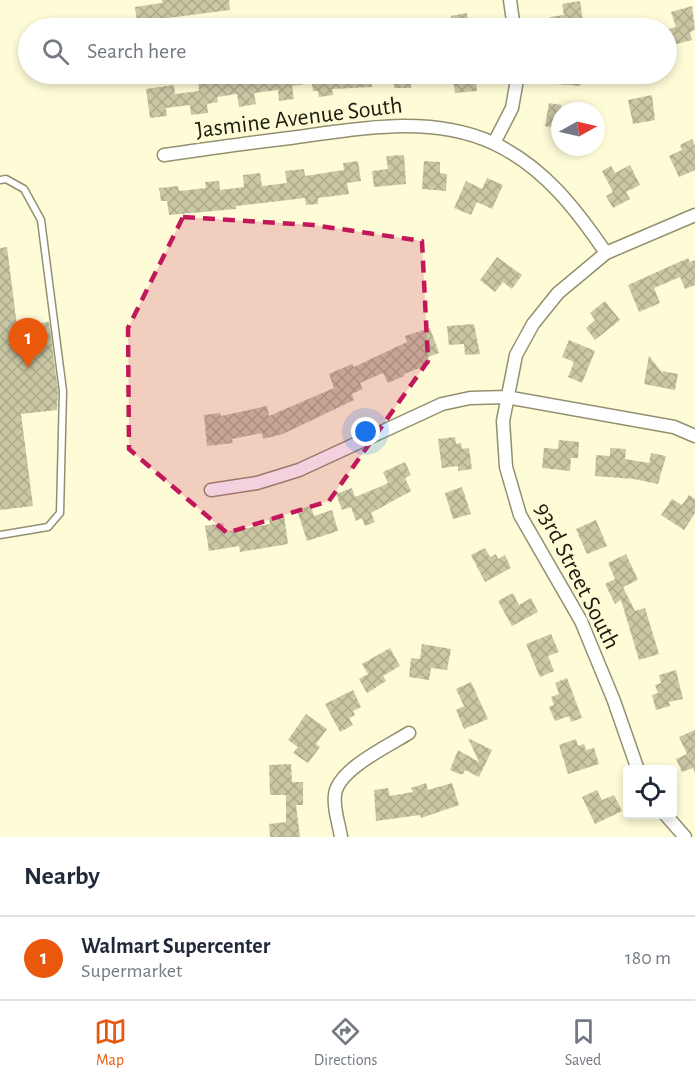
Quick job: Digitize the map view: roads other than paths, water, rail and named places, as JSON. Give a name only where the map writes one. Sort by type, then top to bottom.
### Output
[{"type":"street","points":[[510,0],[513,18]]},
{"type":"street","points":[[494,143],[512,108],[516,84]]},
{"type":"street","name":"Jasmine Avenue South","points":[[164,155],[362,128],[419,125],[494,143],[532,166],[560,191],[606,253]]},
{"type":"street","name":"93rd Street South","points":[[636,765],[614,701],[580,621],[520,515],[506,467],[503,421],[516,355],[533,324],[558,293],[606,253],[695,215]]},
{"type":"street","points":[[211,490],[257,483],[299,470],[442,404],[470,398],[506,397],[674,427],[695,436]]},
{"type":"street","points":[[341,837],[334,797],[337,784],[345,774],[409,733]]},
{"type":"street","points":[[669,819],[685,837]]},
{"type":"lane","points":[[0,180],[6,179],[24,189],[41,220],[63,391],[60,513],[48,527],[0,535]]},
{"type":"place","name":"Walmart Supercenter","points":[[28,368]]}]
